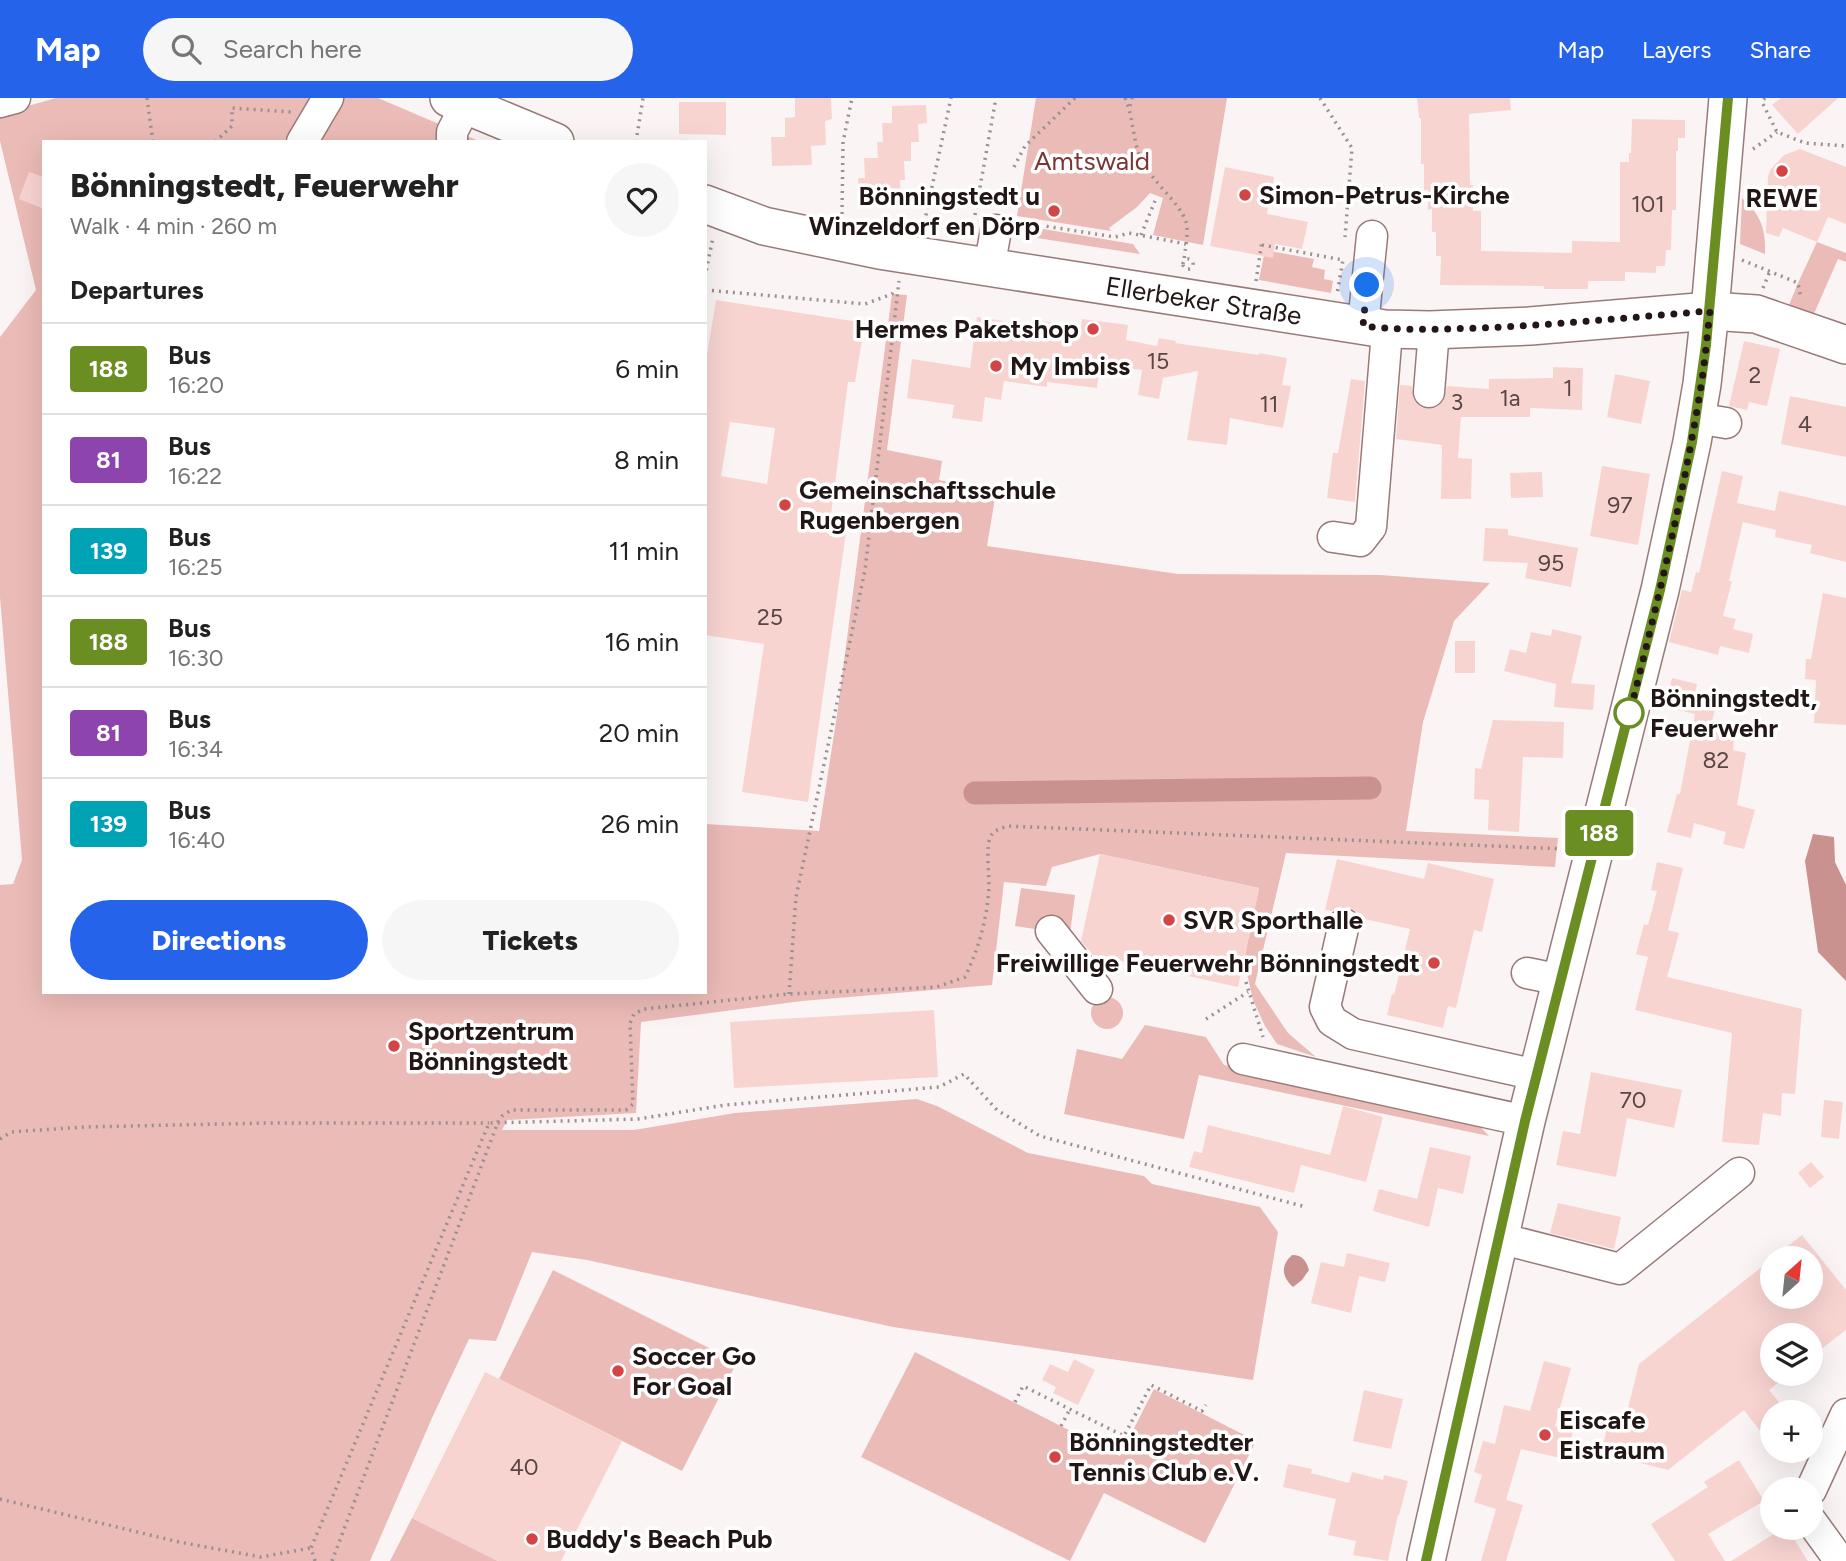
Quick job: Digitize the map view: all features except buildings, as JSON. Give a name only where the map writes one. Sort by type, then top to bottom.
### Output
[{"type":"main road","points":[[1426,1561],[1537,1075],[1544,976],[1711,420],[1702,384],[1728,98]]},
{"type":"main road","points":[[482,107],[551,140]]},
{"type":"main road","name":"Ellerbeker Straße","points":[[710,217],[879,250],[1374,327],[1434,330],[1530,326],[1710,311],[1756,314],[1846,345]]},
{"type":"street","points":[[0,102],[15,98]]},
{"type":"street","points":[[303,140],[323,106]]},
{"type":"street","points":[[452,140],[452,132],[482,107]]},
{"type":"street","points":[[989,268],[993,223]]},
{"type":"street","points":[[1332,537],[1360,541],[1371,527],[1387,344],[1374,327],[1358,241]]},
{"type":"street","points":[[1429,392],[1434,330]]},
{"type":"street","points":[[1344,923],[1325,1007],[1332,1021],[1353,1034],[1537,1075]]},
{"type":"street","points":[[1051,931],[1097,989]]},
{"type":"street","points":[[1253,1049],[1525,1121]]},
{"type":"street","points":[[1499,1238],[1620,1269],[1739,1173]]},
{"type":"street","points":[[1817,1477],[1846,1414]]},
{"type":"street","points":[[1823,1538],[1840,1561]]},
{"type":"path","points":[[147,98],[153,140]]},
{"type":"path","points":[[636,140],[643,98]]},
{"type":"path","points":[[842,216],[843,142],[852,98]]},
{"type":"path","points":[[922,234],[951,98]]},
{"type":"path","points":[[996,98],[993,223],[1115,237],[1129,233],[1186,244]]},
{"type":"path","points":[[1014,167],[1025,146],[1075,98]]},
{"type":"path","points":[[1125,98],[1130,108],[1135,141],[1142,162],[1180,210],[1186,223],[1184,260]]},
{"type":"path","points":[[1130,108],[1132,98]]},
{"type":"path","points":[[1320,98],[1352,148],[1358,241]]},
{"type":"path","points":[[1765,98],[1763,104],[1777,132],[1805,143],[1846,146]]},
{"type":"path","points":[[217,140],[232,126],[232,108],[323,106]]},
{"type":"path","points":[[1745,151],[1752,152],[1777,132]]},
{"type":"path","points":[[1140,236],[1155,201]]},
{"type":"path","points":[[707,253],[710,217]]},
{"type":"path","points":[[1255,286],[1262,243],[1343,260],[1335,301]]},
{"type":"path","points":[[1736,257],[1769,274],[1798,283]]},
{"type":"path","points":[[707,290],[864,304],[892,294],[898,288],[864,570],[796,897],[789,994]]},
{"type":"path","points":[[332,1561],[498,1122],[511,1111],[626,1110],[633,1104],[630,1023],[634,1014],[643,1009],[789,994],[937,987],[965,977],[984,928],[989,888],[989,839],[995,830],[1007,826],[1571,849]]},
{"type":"path","points":[[1246,982],[1261,1033],[1253,1049]]},
{"type":"path","points":[[1206,1019],[1248,992]]},
{"type":"path","points":[[0,1139],[11,1132],[84,1127],[638,1119],[725,1105],[939,1087],[964,1074],[997,1110],[1040,1136],[1306,1207]]},
{"type":"path","points":[[314,1561],[311,1548],[489,1123]]},
{"type":"path","points":[[1015,1402],[1023,1385],[1124,1436],[1151,1385],[1202,1411],[1206,1405]]},
{"type":"path","points":[[1061,1426],[1070,1409]]},
{"type":"path","points":[[0,1499],[179,1542],[261,1557],[311,1548]]},
{"type":"green space","points":[[56,98],[378,98],[476,140],[42,140],[42,994],[707,994],[707,824],[819,831],[837,715],[892,294],[907,295],[887,450],[942,461],[939,480],[996,492],[987,546],[1178,574],[1380,575],[1490,583],[1454,621],[1423,722],[1406,831],[1558,838],[1555,867],[1286,853],[1255,984],[1288,1033],[1316,1057],[1277,1044],[1253,1000],[1244,960],[1259,888],[1100,854],[1052,867],[1046,886],[1004,882],[992,985],[802,1001],[641,1022],[636,1113],[507,1120],[502,1130],[634,1130],[735,1113],[917,1099],[937,1106],[1028,1153],[1144,1176],[1152,1184],[1260,1207],[1278,1232],[1253,1380],[893,1327],[587,1260],[532,1252],[496,1341],[469,1339],[370,1561],[0,1561],[0,885],[13,884],[22,860],[0,597],[0,337],[36,290],[0,141],[0,114]]},
{"type":"green space","name":"Amtswald","points":[[1036,98],[1227,98],[1203,245],[1153,235],[1163,198],[1150,193],[1137,207],[1109,228],[1111,231],[1017,216]]},
{"type":"green space","points":[[1742,198],[1761,223],[1765,254],[1740,244]]},
{"type":"green space","points":[[1013,224],[1133,244],[1140,254],[1018,235]]},
{"type":"green space","points":[[1817,242],[1846,253],[1846,262],[1838,259],[1813,316],[1787,310],[1798,283]]},
{"type":"green space","points":[[1265,250],[1314,259],[1312,267],[1325,270],[1324,279],[1333,281],[1331,293],[1259,280]]},
{"type":"green space","points":[[1021,888],[1075,895],[1070,934],[1015,926]]},
{"type":"green space","points":[[1107,997],[1119,1001],[1123,1013],[1119,1025],[1107,1029],[1095,1025],[1091,1013],[1095,1001]]},
{"type":"green space","points":[[1145,1025],[1206,1037],[1224,1065],[1469,1115],[1489,1136],[1199,1075],[1184,1139],[1064,1114],[1077,1049],[1122,1059]]},
{"type":"green space","name":"Soccer Go For Goal","points":[[553,1270],[737,1362],[682,1471],[499,1379]]},
{"type":"green space","name":"Bönningstedter Tennis Club e.V.","points":[[915,1352],[1120,1456],[1154,1389],[1256,1441],[1205,1543],[1104,1493],[1070,1561],[861,1457]]},
{"type":"green space","points":[[412,1518],[498,1561],[390,1561]]},
{"type":"shaded area","points":[[1813,834],[1834,837],[1835,862],[1846,885],[1846,981],[1818,952],[1805,861]]},
{"type":"shaded area","points":[[1292,1255],[1304,1259],[1309,1270],[1293,1287],[1284,1271]]},
{"type":"waterway","points":[[975,793],[1370,788]]},
{"type":"bus line","name":"188","points":[[1426,1561],[1525,1121],[1660,590],[1692,442],[1702,384],[1728,98]]},
{"type":"place","name":"REWE","points":[[1782,171]]},
{"type":"place","name":"Simon-Petrus-Kirche","points":[[1245,195]]},
{"type":"place","name":"Bönningstedt u Winzeldorf en Dörp","points":[[1054,211]]},
{"type":"place","name":"Hermes Paketshop","points":[[1093,329]]},
{"type":"place","name":"My Imbiss","points":[[996,366]]},
{"type":"place","name":"Gemeinschaftsschule Rugenbergen","points":[[785,505]]},
{"type":"place","name":"Bönningstedt, Feuerwehr","points":[[1629,713]]},
{"type":"place","name":"SVR Sporthalle","points":[[1169,920]]},
{"type":"place","name":"Freiwillige Feuerwehr Bönningstedt","points":[[1434,963]]},
{"type":"place","name":"Sportzentrum Bönningstedt","points":[[394,1046]]},
{"type":"place","name":"Soccer Go For Goal","points":[[618,1371]]},
{"type":"place","name":"Eiscafe Eistraum","points":[[1545,1435]]},
{"type":"place","name":"Bönningstedter Tennis Club e.V.","points":[[1055,1457]]},
{"type":"place","name":"Buddy's Beach Pub","points":[[532,1539]]},
{"type":"route","points":[[1367,285],[1363,326],[1385,329],[1530,326],[1710,311],[1692,442],[1628,720],[1629,713]]}]
